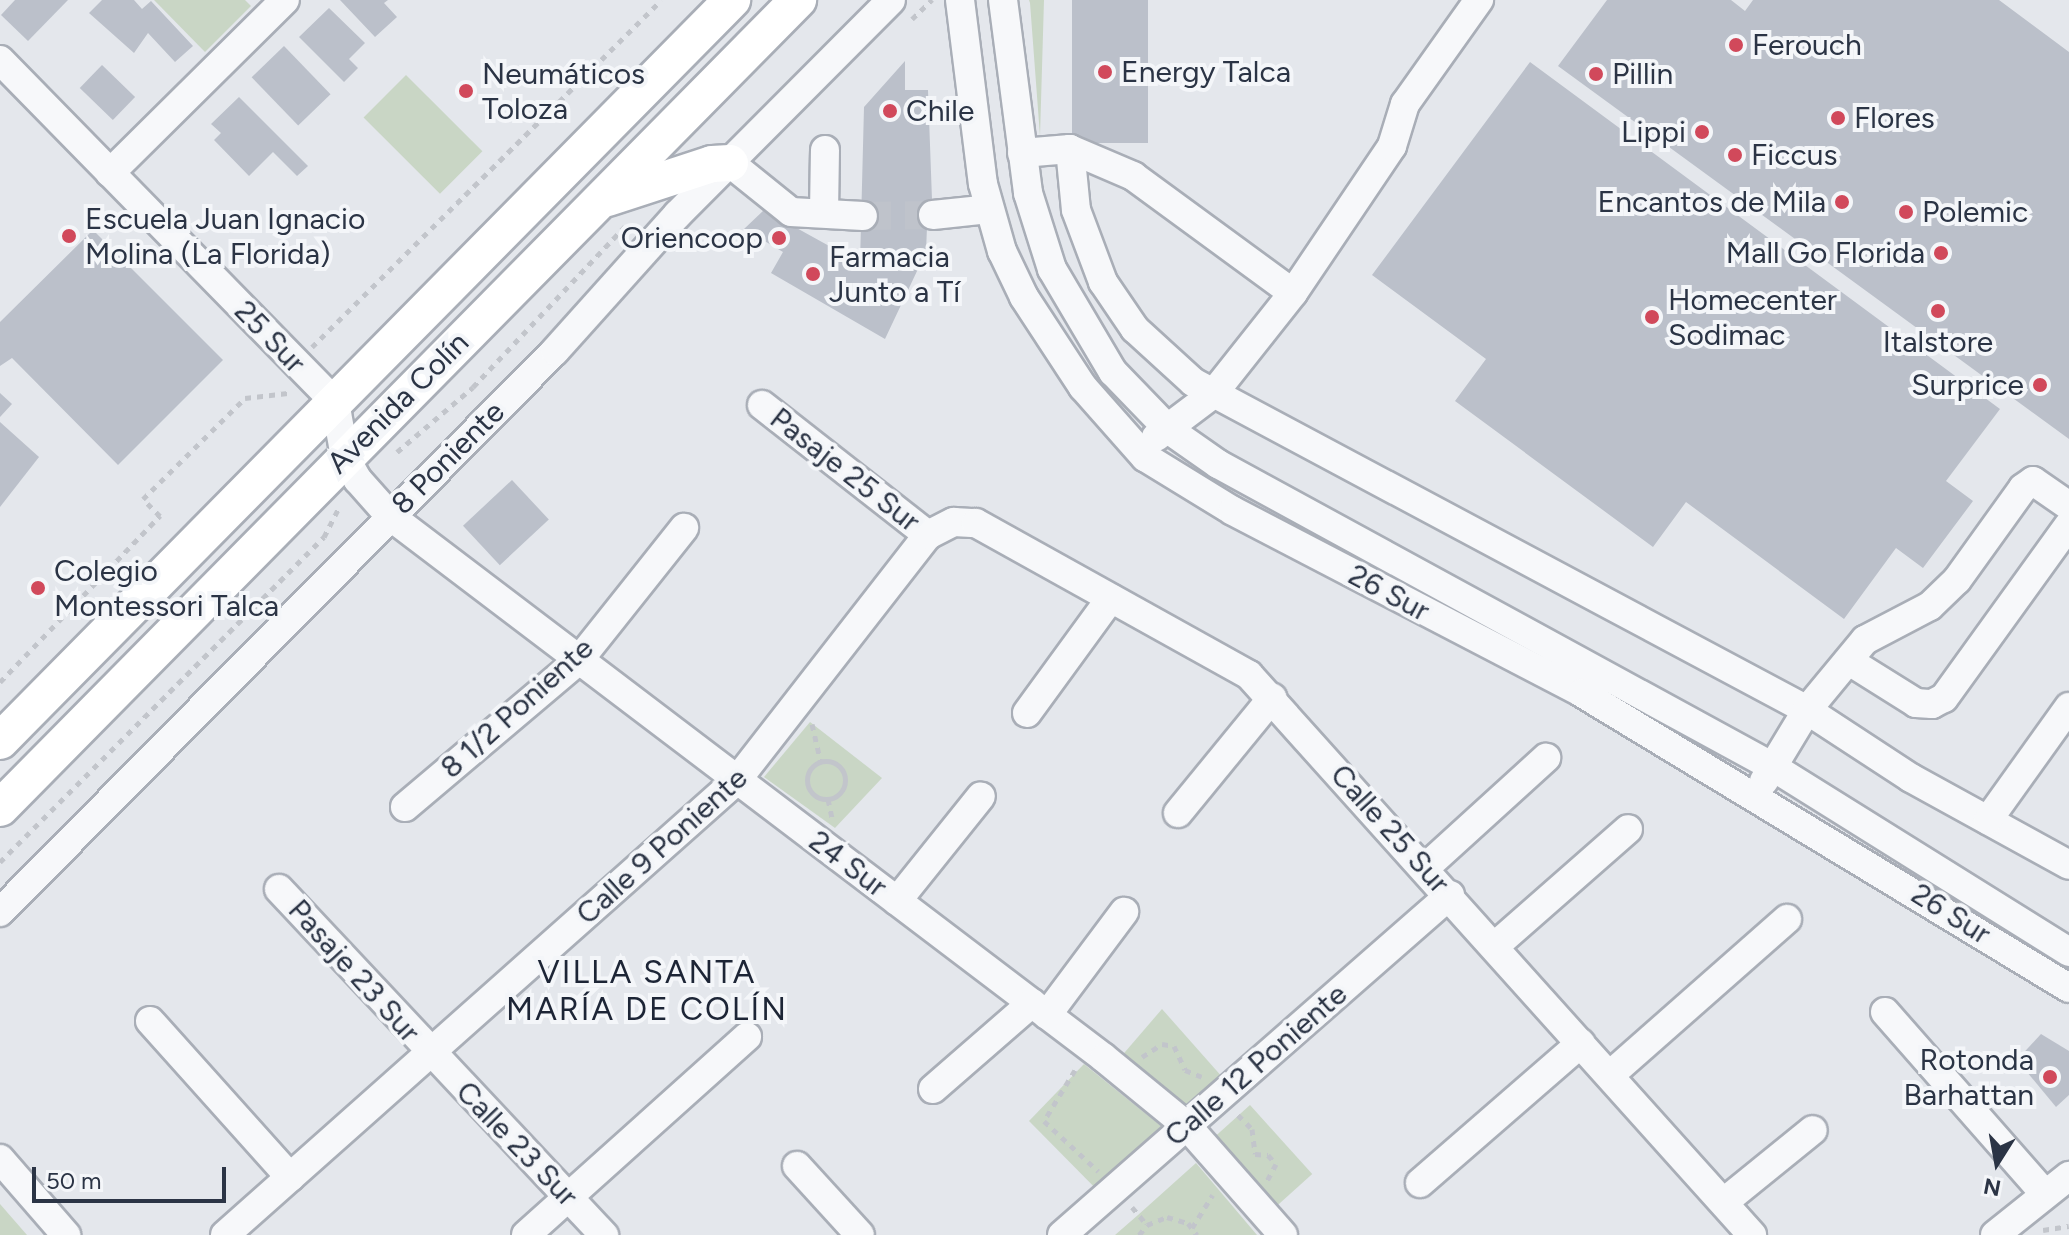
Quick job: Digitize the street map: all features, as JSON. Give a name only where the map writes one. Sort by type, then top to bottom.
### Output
[{"type":"main road","name":"Avenida Colín","points":[[0,741],[732,0]]},
{"type":"main road","name":"Avenida Colín","points":[[0,808],[798,0]]},
{"type":"main road","points":[[596,205],[648,183],[730,163]]},
{"type":"street","points":[[110,173],[285,0]]},
{"type":"street","name":"8 Poniente","points":[[0,912],[555,351],[730,163],[891,0]]},
{"type":"street","name":"26 Sur","points":[[960,0],[989,209],[1024,297],[1119,431],[1145,457],[1222,505],[1582,693],[2069,988]]},
{"type":"street","name":"26 Sur","points":[[1003,0],[1017,77],[1022,153],[1038,231],[1069,305],[1113,372],[1168,429],[1218,464],[1773,767],[2069,952]]},
{"type":"street","points":[[1119,431],[1159,437],[1213,394],[1293,293],[1392,146],[1405,104],[1472,3]]},
{"type":"street","name":"25 Sur","points":[[0,60],[335,402]]},
{"type":"street","points":[[1070,149],[1076,210],[1103,282],[1157,353],[1213,394],[1807,710],[1988,820],[2069,865]]},
{"type":"street","points":[[1022,153],[1070,149],[1133,176],[1293,293]]},
{"type":"street","points":[[824,213],[825,150]]},
{"type":"street","points":[[730,163],[791,212],[863,216]]},
{"type":"street","points":[[933,215],[989,209]]},
{"type":"street","points":[[335,402],[345,457]]},
{"type":"street","name":"Pasaje 25 Sur","points":[[762,405],[928,535]]},
{"type":"street","name":"24 Sur","points":[[345,457],[358,480],[390,516],[1089,1047],[1187,1126],[1283,1235]]},
{"type":"street","points":[[1755,795],[1807,710],[1865,640],[1930,606],[1948,589],[2023,488],[2033,481],[2069,506]]},
{"type":"street","name":"Calle 9 Poniente","points":[[225,1235],[737,780],[928,535],[954,522]]},
{"type":"street","name":"Calle 25 Sur","points":[[954,522],[976,523],[1249,675],[1450,895],[1752,1235]]},
{"type":"street","points":[[1849,661],[1916,703],[1932,704],[1944,698],[2069,525]]},
{"type":"street","name":"8 1/2 Poniente","points":[[405,807],[579,660],[684,528]]},
{"type":"street","points":[[1027,713],[1111,598]]},
{"type":"street","points":[[1178,813],[1272,698]]},
{"type":"street","points":[[1988,820],[2069,707]]},
{"type":"street","points":[[1425,868],[1546,758]]},
{"type":"street","points":[[897,901],[981,796]]},
{"type":"street","points":[[1495,946],[1628,829]]},
{"type":"street","name":"Pasaje 23 Sur","points":[[279,889],[429,1054]]},
{"type":"street","name":"Calle 12 Poniente","points":[[1062,1235],[1450,895]]},
{"type":"street","points":[[933,1089],[1039,1009],[1124,912]]},
{"type":"street","points":[[1610,1075],[1787,919]]},
{"type":"street","points":[[1885,1012],[2043,1192]]},
{"type":"street","points":[[150,1021],[290,1177]]},
{"type":"street","points":[[526,1235],[747,1037]]},
{"type":"street","points":[[1420,1183],[1581,1043]]},
{"type":"street","name":"Calle 23 Sur","points":[[429,1054],[604,1235]]},
{"type":"street","points":[[1724,1202],[1813,1130]]},
{"type":"street","points":[[0,1159],[66,1235]]},
{"type":"street","points":[[797,1166],[860,1235]]},
{"type":"street","points":[[1995,1235],[2043,1192],[2069,1176]]},
{"type":"path","points":[[298,339],[309,350],[661,0]]},
{"type":"path","points":[[0,682],[160,516],[143,499],[245,398],[289,393]]},
{"type":"path","points":[[821,762],[834,763],[845,777],[843,789],[828,799],[816,796],[808,786],[811,769],[821,762]]},
{"type":"path","points":[[1134,1059],[1162,1044],[1174,1046],[1185,1070],[1230,1088],[1238,1117],[1252,1129],[1255,1154],[1268,1155],[1276,1164],[1265,1183],[1238,1183],[1192,1228]]},
{"type":"path","points":[[1089,1047],[1044,1121],[1116,1188]]},
{"type":"path","points":[[1139,1235],[1147,1225],[1167,1217],[1192,1228],[1197,1235]]},
{"type":"green space","points":[[154,0],[245,0],[251,6],[205,52]]},
{"type":"green space","points":[[1029,0],[1044,0],[1040,136],[1030,3]]},
{"type":"green space","points":[[406,75],[482,151],[440,194],[364,117]]},
{"type":"green space","points":[[810,722],[882,778],[835,828],[764,777]]},
{"type":"green space","points":[[1162,1009],[1239,1096],[1196,1134],[1113,1066]]},
{"type":"green space","points":[[1084,1064],[1182,1143],[1112,1205],[1029,1121]]},
{"type":"green space","points":[[1250,1105],[1312,1174],[1271,1212],[1208,1142]]},
{"type":"green space","points":[[1196,1163],[1257,1235],[1115,1235],[1138,1215]]},
{"type":"green space","points":[[0,1204],[27,1235],[0,1235]]},
{"type":"building","points":[[15,0],[68,0],[28,41],[1,15]]},
{"type":"building","points":[[102,0],[134,0],[142,9],[151,1],[193,46],[175,62],[148,33],[134,53],[89,13]]},
{"type":"building","points":[[340,0],[388,0],[384,3],[397,17],[375,37]]},
{"type":"building","name":"Energy Talca","points":[[1072,0],[1148,0],[1148,143],[1072,143]]},
{"type":"building","name":"Mall Go Florida","points":[[1607,0],[1731,0],[1745,11],[1753,0],[1999,0],[2069,52],[2069,439],[1558,66]]},
{"type":"building","points":[[329,8],[365,43],[349,59],[358,68],[344,82],[299,37]]},
{"type":"building","points":[[284,46],[331,94],[298,125],[252,77]]},
{"type":"building","points":[[905,61],[905,90],[928,90],[933,227],[927,227],[926,252],[885,339],[771,273],[783,252],[744,229],[764,210],[860,263],[864,107]]},
{"type":"building","name":"Homecenter Sodimac","points":[[1530,62],[2000,409],[1946,481],[1973,501],[1923,568],[1896,548],[1844,619],[1686,502],[1653,547],[1455,401],[1486,359],[1372,275]]},
{"type":"building","points":[[102,65],[135,97],[113,120],[80,88]]},
{"type":"building","points":[[239,97],[308,166],[297,176],[273,152],[249,176],[214,140],[221,133],[211,124]]},
{"type":"building","points":[[93,230],[223,360],[118,465],[12,358],[0,366],[0,322]]},
{"type":"building","points":[[0,393],[12,404],[0,417]]},
{"type":"building","points":[[0,422],[39,457],[0,507]]},
{"type":"building","points":[[512,480],[549,519],[500,565],[463,526]]},
{"type":"building","name":"Rotonda Barhattan","points":[[2041,1034],[2069,1051],[2069,1095],[2056,1107],[2017,1060]]},
{"type":"tunnel","points":[[863,216],[933,215]]},
{"type":"place","name":"Ferouch","points":[[1736,45]]},
{"type":"place","name":"Energy Talca","points":[[1105,72]]},
{"type":"place","name":"Pillin","points":[[1596,74]]},
{"type":"place","name":"Neumáticos Toloza","points":[[466,91]]},
{"type":"place","name":"Chile","points":[[890,111]]},
{"type":"place","name":"Flores","points":[[1838,118]]},
{"type":"place","name":"Lippi","points":[[1702,132]]},
{"type":"place","name":"Ficcus","points":[[1735,155]]},
{"type":"place","name":"Encantos de Mila","points":[[1842,202]]},
{"type":"place","name":"Polemic","points":[[1906,212]]},
{"type":"place","name":"Escuela Juan Ignacio Molina (La Florida)","points":[[69,236]]},
{"type":"place","name":"Oriencoop","points":[[779,238]]},
{"type":"place","name":"Mall Go Florida","points":[[1941,253]]},
{"type":"place","name":"Farmacia Junto a Tí","points":[[813,274]]},
{"type":"place","name":"Italstore","points":[[1938,311]]},
{"type":"place","name":"Homecenter Sodimac","points":[[1652,317]]},
{"type":"place","name":"Surprice","points":[[2040,385]]},
{"type":"place","name":"Colegio Montessori Talca","points":[[38,588]]},
{"type":"place","name":"Rotonda Barhattan","points":[[2050,1077]]},
{"type":"district","name":"VILLA SANTA MARÍA DE COLÍN","points":[[647,992]]}]
